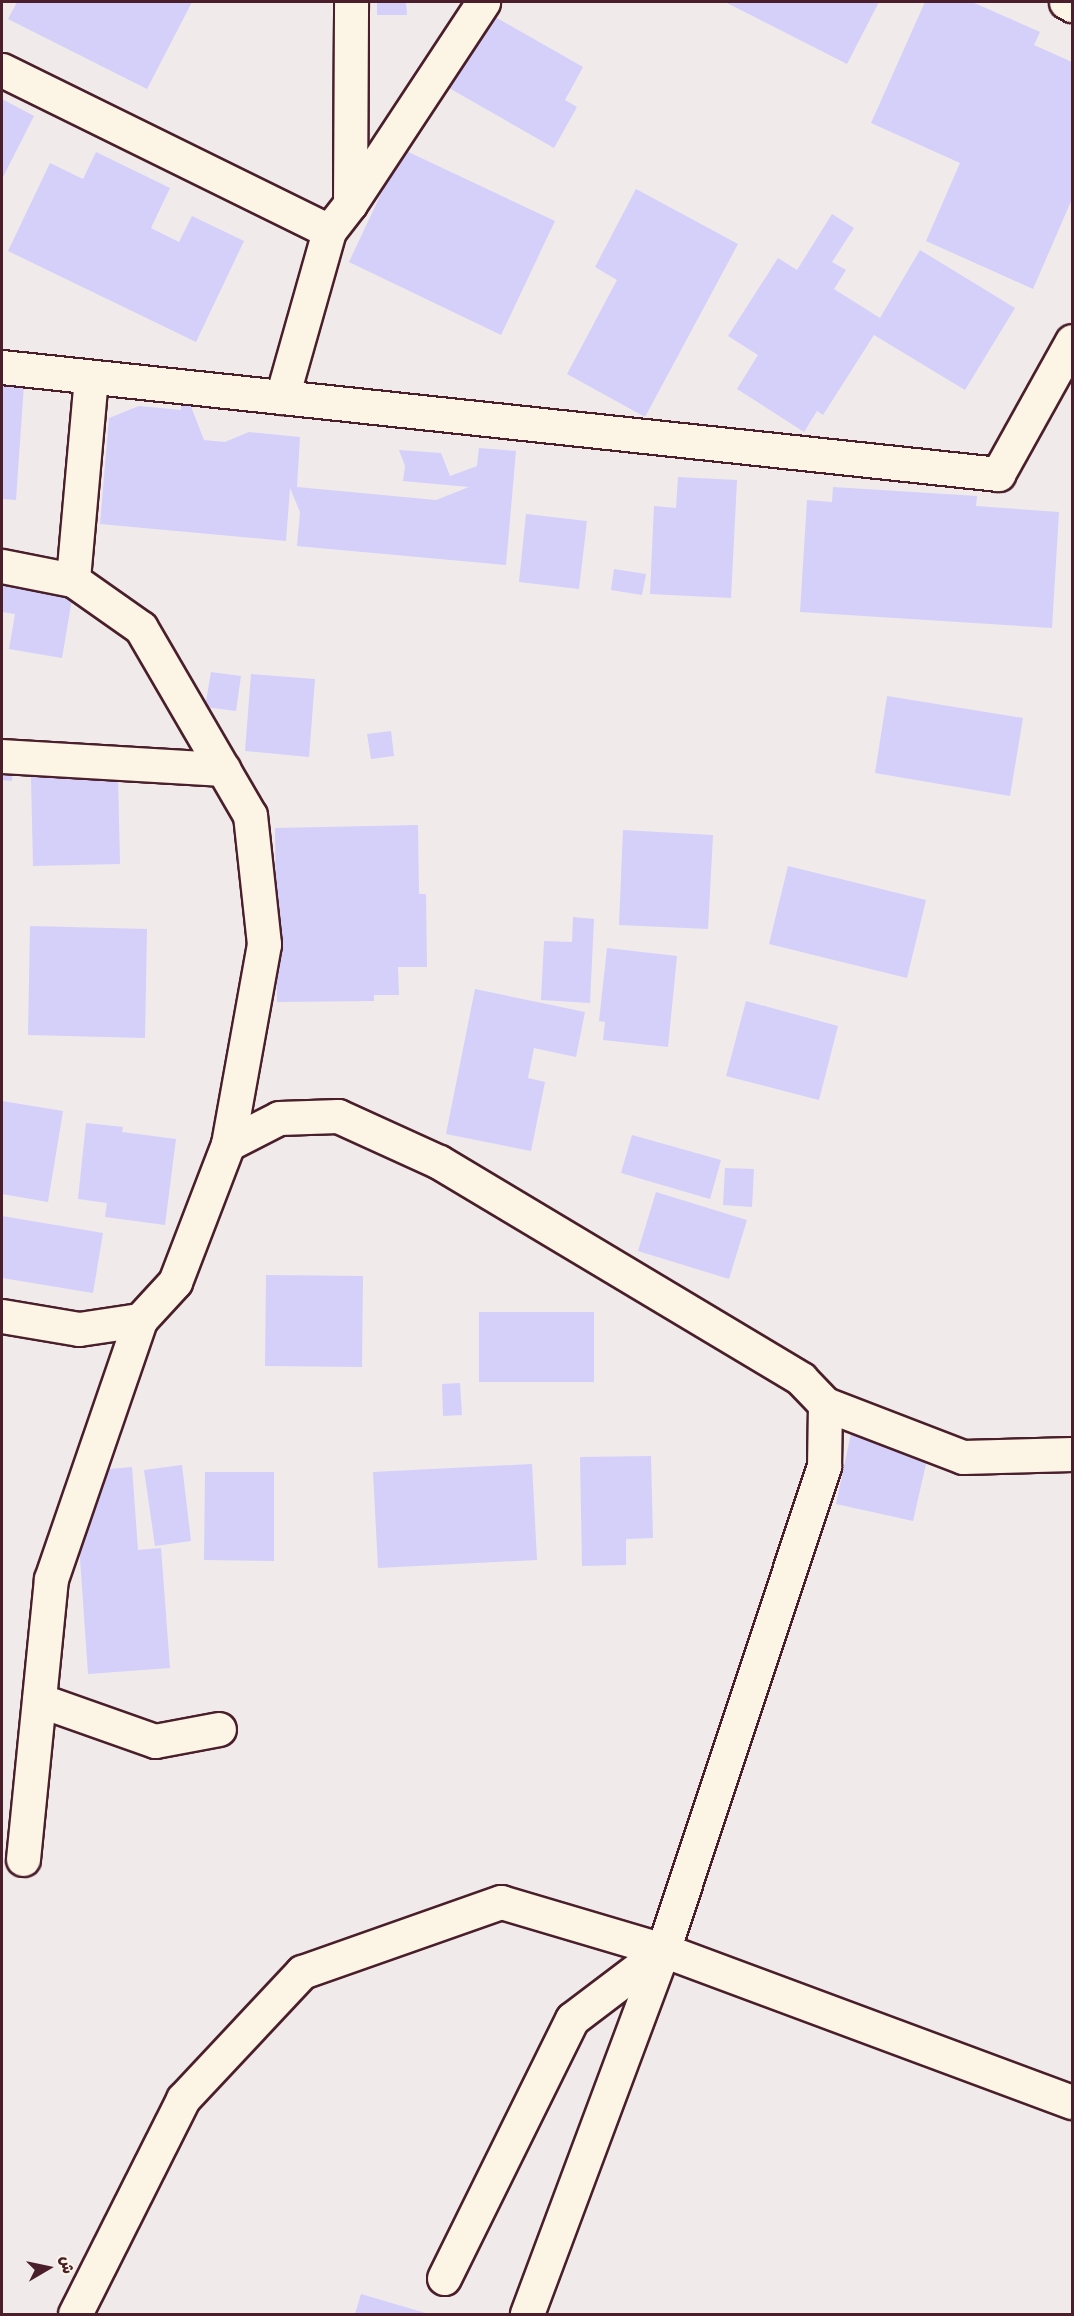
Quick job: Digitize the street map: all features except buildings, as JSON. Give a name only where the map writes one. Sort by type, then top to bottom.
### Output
[{"type":"street","points":[[350,204],[351,2]]},
{"type":"street","points":[[282,397],[329,231],[350,204],[483,2]]},
{"type":"street","points":[[1066,2],[1072,5]]},
{"type":"street","points":[[2,70],[329,231]]},
{"type":"street","points":[[2,367],[998,474],[1072,340]]},
{"type":"street","points":[[73,580],[91,377]]},
{"type":"street","points":[[2,566],[73,580],[141,628],[250,815],[264,944],[228,1144],[175,1282],[140,1320],[51,1578],[23,1859]]},
{"type":"street","points":[[2,756],[224,769]]},
{"type":"street","points":[[228,1144],[279,1118],[338,1116],[439,1162],[801,1379],[825,1404],[963,1457],[1072,1454]]},
{"type":"street","points":[[2,1316],[79,1329],[140,1320]]},
{"type":"street","points":[[528,2314],[663,1950],[824,1466],[825,1404]]},
{"type":"street","points":[[39,1700],[155,1741],[219,1729]]},
{"type":"street","points":[[75,2314],[183,2099],[302,1972],[501,1902],[663,1950],[1072,2102]]},
{"type":"street","points":[[444,2278],[572,2019],[663,1950]]}]
